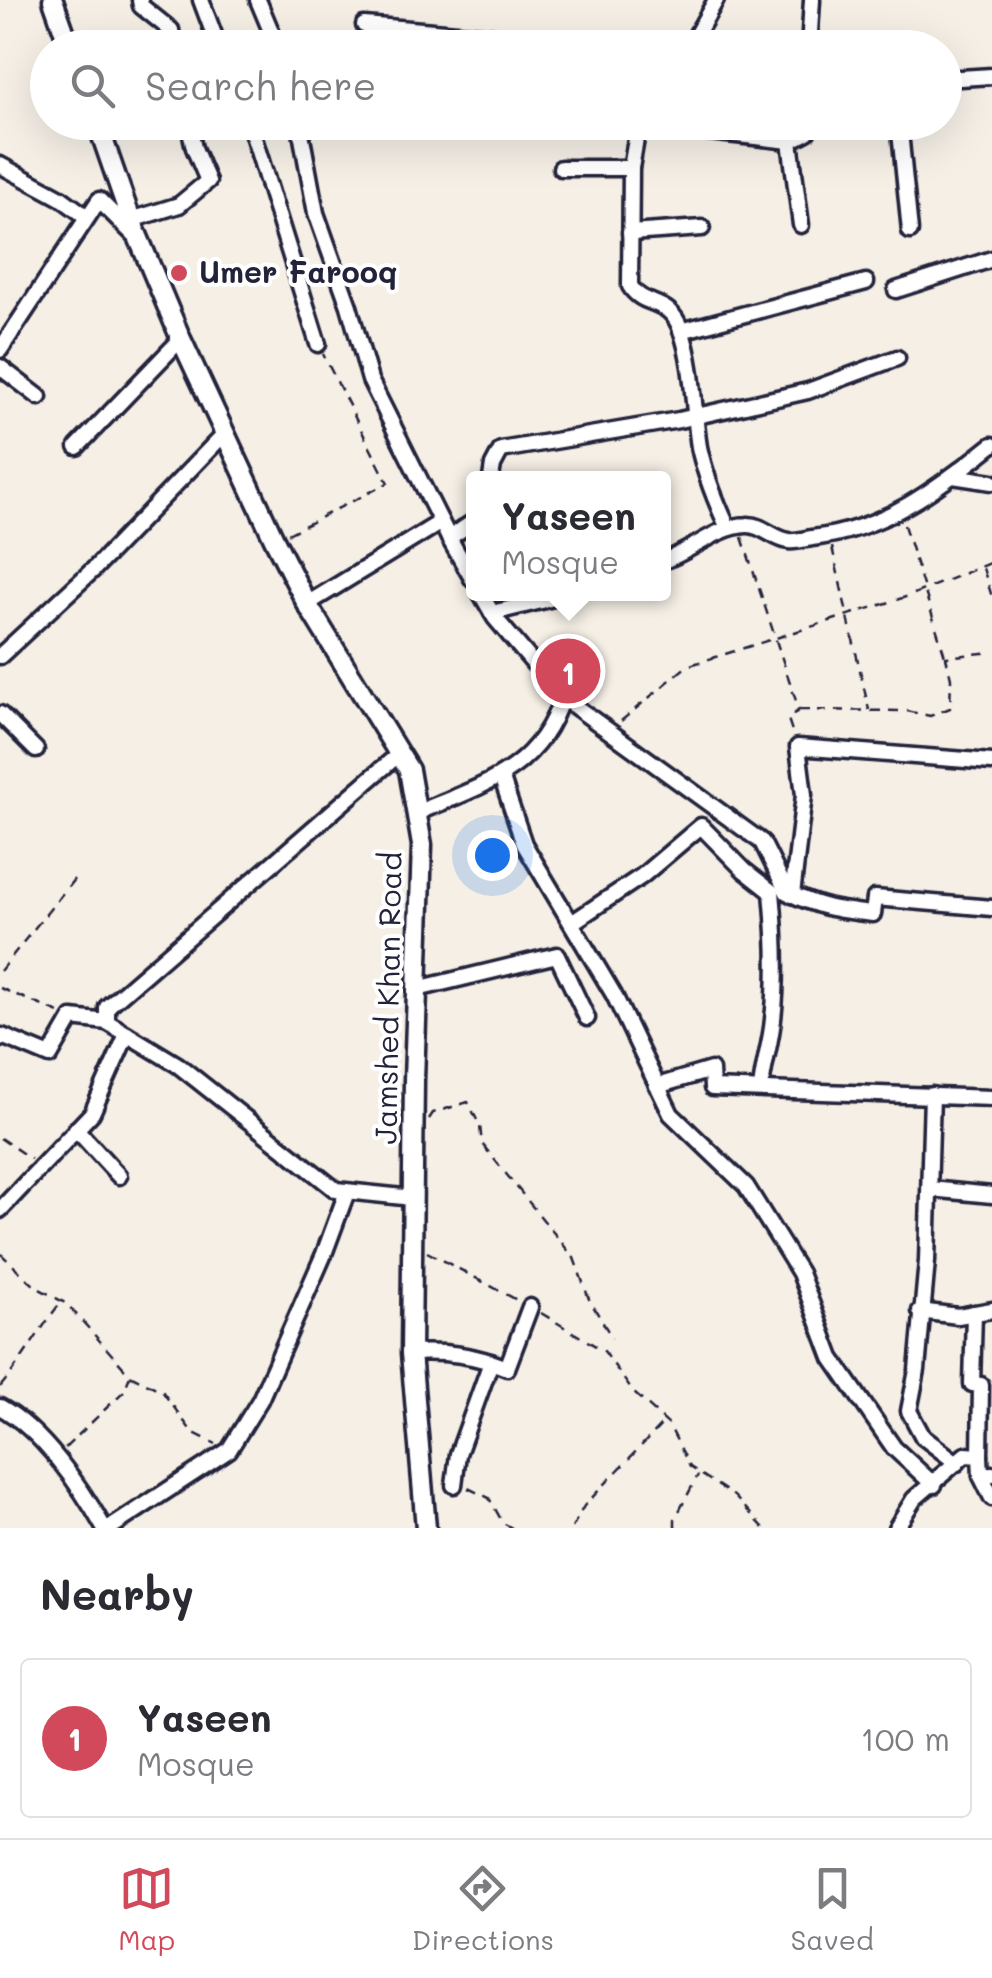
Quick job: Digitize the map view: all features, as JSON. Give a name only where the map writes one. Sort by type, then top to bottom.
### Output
[{"type":"street","points":[[53,0],[64,30]]},
{"type":"street","points":[[140,0],[171,30]]},
{"type":"street","points":[[202,0],[213,30]]},
{"type":"street","points":[[258,0],[270,30]]},
{"type":"street","points":[[699,30],[716,0]]},
{"type":"street","points":[[810,30],[812,0]]},
{"type":"street","points":[[364,25],[422,30]]},
{"type":"street","points":[[962,78],[992,76]]},
{"type":"street","name":"Jamshed Khan Road","points":[[102,140],[181,340],[275,541],[307,604],[409,770],[422,845],[411,1353],[426,1528]]},
{"type":"street","points":[[131,220],[180,205],[208,181],[192,140]]},
{"type":"street","points":[[255,140],[318,344]]},
{"type":"street","points":[[302,140],[316,213],[370,380],[466,568]]},
{"type":"street","points":[[636,140],[631,168],[630,286],[635,294],[670,308],[681,331],[704,465],[713,496],[733,527]]},
{"type":"street","points":[[790,140],[801,225]]},
{"type":"street","points":[[901,140],[910,231]]},
{"type":"street","points":[[0,165],[88,216]]},
{"type":"street","points":[[561,168],[631,168]]},
{"type":"street","points":[[0,350],[99,200],[142,243]]},
{"type":"street","points":[[630,233],[702,228]]},
{"type":"street","points":[[896,290],[992,259]]},
{"type":"street","points":[[681,331],[866,282]]},
{"type":"street","points":[[77,447],[181,340]]},
{"type":"street","points":[[492,471],[501,450],[808,391],[897,358]]},
{"type":"street","points":[[0,367],[39,398]]},
{"type":"street","points":[[0,656],[94,569],[225,433]]},
{"type":"street","points":[[671,558],[733,527],[750,524],[788,541],[830,536],[876,524],[953,476],[992,445]]},
{"type":"street","points":[[953,476],[992,482]]},
{"type":"street","points":[[307,604],[440,522]]},
{"type":"street","points":[[449,538],[466,527]]},
{"type":"street","points":[[485,601],[562,697],[762,842],[786,892],[821,909],[873,914],[875,898],[992,908]]},
{"type":"street","points":[[492,613],[541,601]]},
{"type":"street","points":[[416,813],[502,776],[540,746],[562,697]]},
{"type":"street","points":[[0,714],[36,750]]},
{"type":"street","points":[[792,895],[804,794],[798,747],[992,762]]},
{"type":"street","points":[[108,1022],[107,1008],[399,754]]},
{"type":"street","points":[[502,776],[524,844],[614,995],[671,1114],[746,1186],[800,1273],[832,1358],[894,1448],[934,1485]]},
{"type":"street","points":[[573,922],[642,876],[701,826],[772,892],[776,972],[773,1023],[762,1066],[761,1090]]},
{"type":"street","points":[[417,989],[558,955],[587,1018]]},
{"type":"street","points":[[0,1039],[2,1036],[50,1056],[72,1018],[108,1022],[178,1064],[336,1190],[413,1198]]},
{"type":"street","points":[[0,1210],[92,1114],[127,1034]]},
{"type":"street","points":[[657,1086],[711,1070],[712,1088],[992,1098]]},
{"type":"street","points":[[932,1095],[930,1189],[917,1370],[909,1411],[923,1437],[957,1462]]},
{"type":"street","points":[[76,1128],[120,1176]]},
{"type":"street","points":[[930,1189],[992,1194]]},
{"type":"street","points":[[0,1407],[14,1414],[79,1484],[107,1528],[229,1450],[260,1400],[347,1192]]},
{"type":"street","points":[[411,1353],[448,1351],[508,1368],[530,1307]]},
{"type":"street","points":[[920,1311],[958,1316],[992,1310]]},
{"type":"street","points":[[974,1313],[972,1384],[981,1385],[980,1456],[992,1498]]},
{"type":"street","points":[[454,1485],[458,1454],[491,1362]]},
{"type":"street","points":[[896,1528],[914,1499],[965,1454],[980,1456]]},
{"type":"street","points":[[906,1512],[912,1528]]},
{"type":"path","points":[[275,541],[388,482],[318,344]]},
{"type":"path","points":[[798,747],[788,718],[799,710],[907,711],[930,716],[950,708],[951,678],[946,657],[897,511]]},
{"type":"path","points":[[733,527],[776,636],[799,710]]},
{"type":"path","points":[[830,536],[870,712]]},
{"type":"path","points":[[607,729],[631,716],[687,666],[923,590],[992,562]]},
{"type":"path","points":[[983,567],[992,598]]},
{"type":"path","points":[[946,657],[992,652]]},
{"type":"path","points":[[0,971],[80,873]]},
{"type":"path","points":[[0,988],[72,1018]]},
{"type":"path","points":[[413,1141],[433,1113],[468,1102],[480,1126],[482,1144],[574,1258],[589,1299],[612,1338]]},
{"type":"path","points":[[0,1138],[40,1166]]},
{"type":"path","points":[[412,1244],[604,1352],[633,1392],[665,1421],[690,1466],[734,1496],[764,1528]]},
{"type":"path","points":[[0,1253],[36,1287],[62,1301],[104,1342],[130,1375],[162,1391],[192,1432],[229,1450]]},
{"type":"path","points":[[0,1387],[62,1301]]},
{"type":"path","points":[[54,1458],[124,1391],[130,1375]]},
{"type":"path","points":[[572,1528],[584,1506],[665,1421]]},
{"type":"path","points":[[674,1528],[700,1473]]},
{"type":"path","points":[[454,1485],[489,1498],[503,1523],[512,1528]]},
{"type":"place","name":"Umer Farooq","points":[[179,273]]},
{"type":"place","name":"Yaseen","points":[[568,671]]}]
